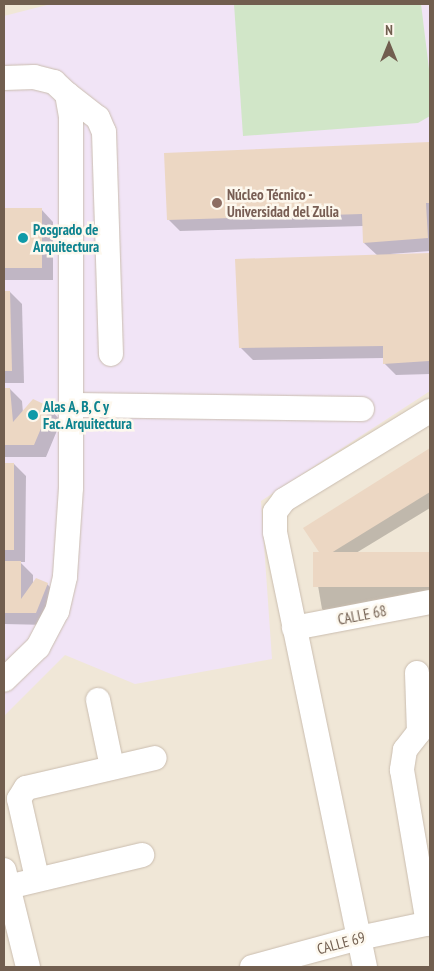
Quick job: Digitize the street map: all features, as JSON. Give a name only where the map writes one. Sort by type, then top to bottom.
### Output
[{"type":"street","points":[[4,78],[34,77],[54,82],[98,118],[104,132],[111,354]]},
{"type":"street","points":[[4,680],[38,647],[57,611],[67,557],[71,405],[71,116],[67,94]]},
{"type":"street","points":[[71,405],[362,409]]},
{"type":"street","points":[[365,967],[274,532],[275,512],[284,500],[430,411]]},
{"type":"street","name":"CALLE 68","points":[[294,628],[430,602]]},
{"type":"street","points":[[418,673],[419,732],[405,750],[402,770],[429,923]]},
{"type":"street","points":[[98,700],[112,767]]},
{"type":"street","points":[[37,878],[20,800],[26,788],[155,758]]},
{"type":"street","points":[[28,967],[13,946],[6,878],[37,878],[142,855]]},
{"type":"street","name":"CALLE 69","points":[[252,967],[359,938],[429,923]]},
{"type":"shaded area","name":"Núcleo Técnico - Universidad del Zulia","points":[[4,4],[430,4],[430,967],[4,967]]},
{"type":"shaded area","name":"Núcleo Técnico - Universidad del Zulia","points":[[51,4],[430,4],[430,391],[261,501],[272,659],[135,684],[65,655],[4,716],[4,16]]},
{"type":"green space","points":[[234,4],[421,4],[430,77],[430,116],[418,123],[243,136]]},
{"type":"building","points":[[430,142],[430,203],[426,203],[428,238],[363,243],[362,214],[167,220],[164,153]]},
{"type":"building","name":"Posgrado de Arquitectura","points":[[4,208],[42,208],[42,268],[4,268]]},
{"type":"building","points":[[430,253],[429,361],[383,364],[383,346],[239,348],[235,259]]},
{"type":"building","points":[[4,291],[10,291],[12,371],[4,371]]},
{"type":"building","name":"Alas A, B, C y Fac. Arquitectura","points":[[4,388],[10,388],[13,422],[33,399],[50,407],[34,445],[4,445]]},
{"type":"building","points":[[430,448],[430,492],[323,558],[303,528]]},
{"type":"building","points":[[4,463],[14,463],[14,550],[4,550]]},
{"type":"building","points":[[313,552],[430,552],[430,587],[313,587]]},
{"type":"building","points":[[4,561],[21,561],[21,599],[36,578],[48,583],[36,613],[4,613]]},
{"type":"place","name":"Núcleo Técnico - Universidad del Zulia","points":[[217,203]]},
{"type":"place","name":"Posgrado de Arquitectura","points":[[23,238]]},
{"type":"place","name":"Alas A, B, C y Fac. Arquitectura","points":[[33,415]]}]
